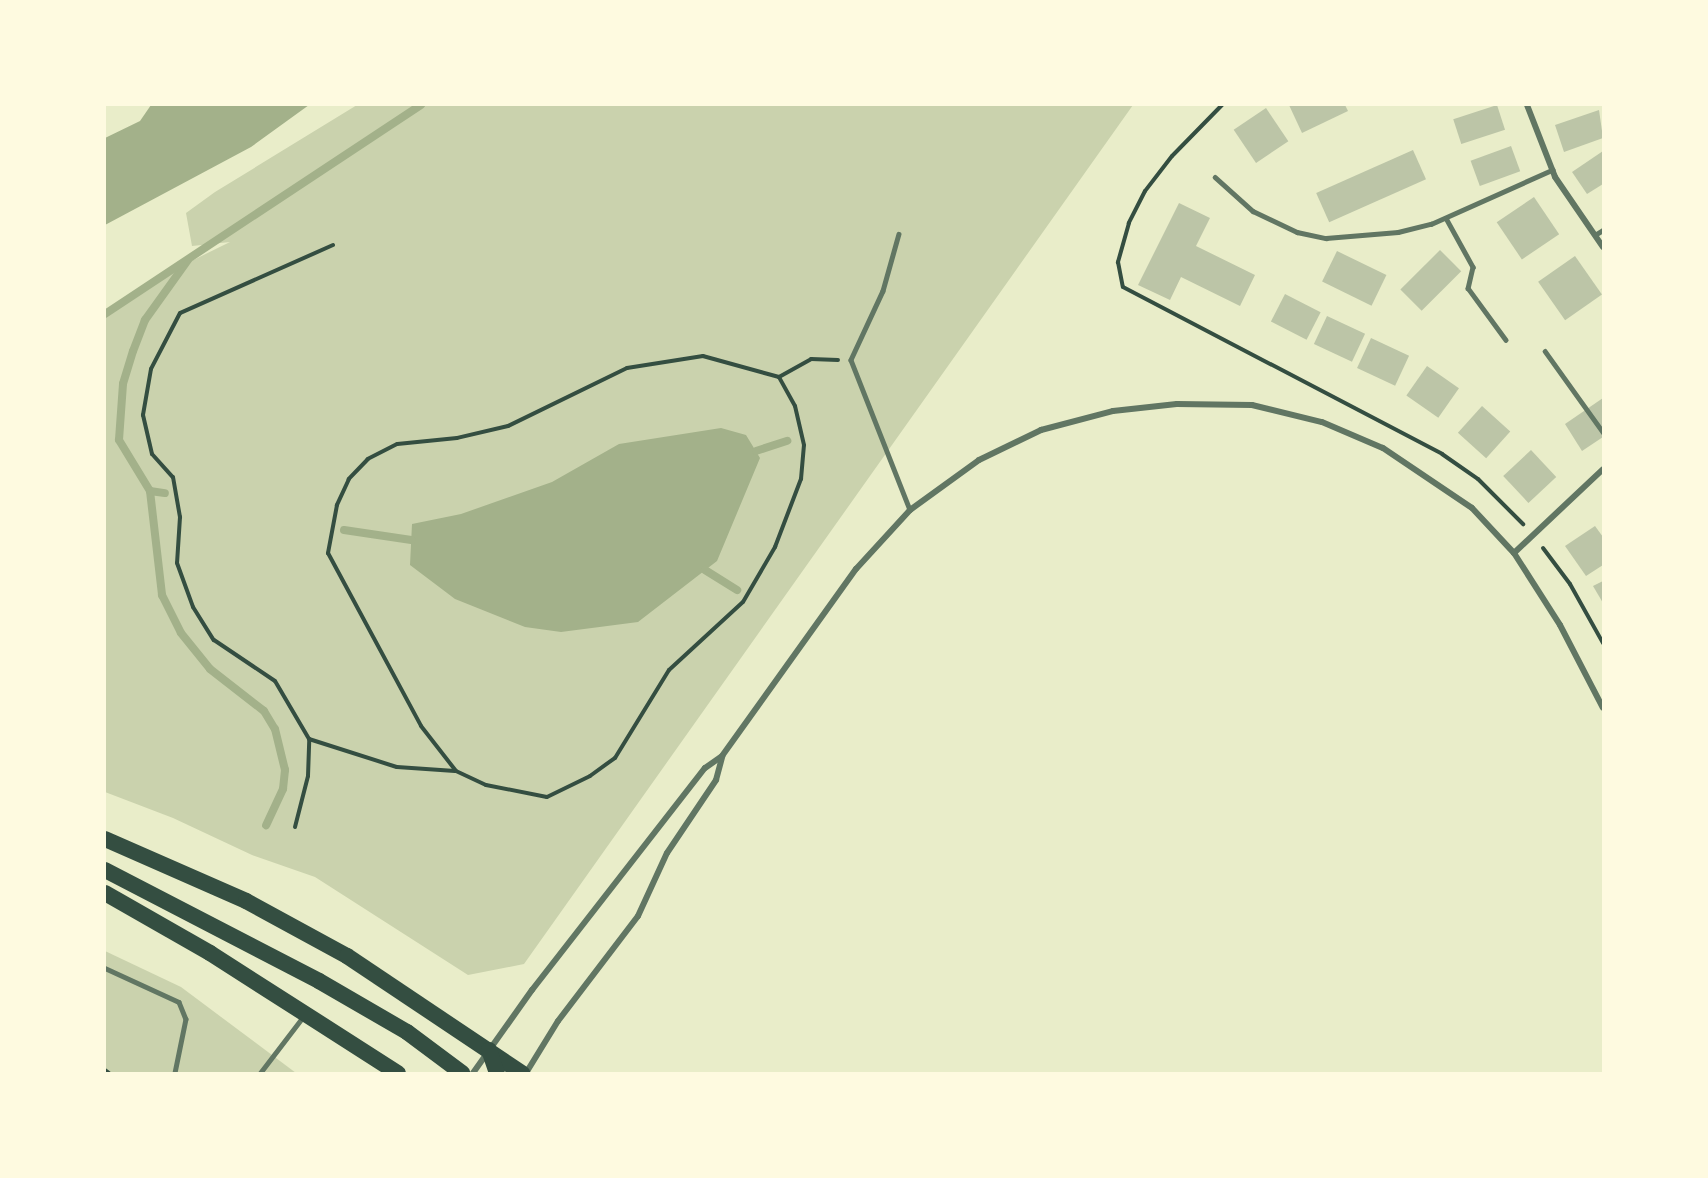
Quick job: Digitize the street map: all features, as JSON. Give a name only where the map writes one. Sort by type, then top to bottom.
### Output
[{"type":"highway","points":[[105,839],[182,871],[311,936],[385,979],[524,1073]]},
{"type":"highway","points":[[105,870],[319,981],[407,1032],[462,1073]]},
{"type":"highway","points":[[105,893],[305,1013],[398,1073]]},
{"type":"highway","points":[[489,1050],[497,1073]]},
{"type":"street","points":[[1527,105],[1552,170],[1603,247]]},
{"type":"street","points":[[473,1073],[532,990],[705,768],[722,756],[856,569],[910,510],[979,460],[1041,430],[1134,409],[1177,404],[1252,405],[1322,422],[1383,448],[1472,508],[1514,553],[1540,590],[1603,708]]},
{"type":"street","points":[[1514,553],[1603,469]]},
{"type":"street","points":[[524,1073],[558,1021],[638,916],[667,853],[716,780],[722,756]]},
{"type":"lane","points":[[1215,177],[1253,211],[1311,236],[1398,232],[1446,218],[1552,170]]},
{"type":"lane","points":[[1446,218],[1473,267],[1468,288],[1506,340]]},
{"type":"lane","points":[[1595,235],[1603,230]]},
{"type":"lane","points":[[899,234],[883,291],[851,360],[910,510]]},
{"type":"lane","points":[[1545,351],[1603,432]]},
{"type":"lane","points":[[105,968],[179,1002],[186,1019],[175,1073]]},
{"type":"lane","points":[[260,1073],[305,1013]]},
{"type":"path","points":[[1222,105],[1172,156],[1145,191],[1129,223],[1118,262],[1123,287],[1442,454],[1486,486],[1532,535],[1570,584],[1603,642]]},
{"type":"path","points":[[295,827],[308,776],[309,740],[275,681],[214,640],[194,607],[177,563],[180,517],[173,477],[152,454],[143,415],[151,369],[180,313],[333,246]]},
{"type":"path","points":[[456,771],[421,726],[328,553],[338,505],[349,479],[368,459],[397,444],[457,438],[508,426],[627,368],[704,356],[779,377],[811,359],[851,360]]},
{"type":"path","points":[[309,740],[397,767],[456,771],[486,785],[547,797],[590,776],[615,758],[669,670],[743,602],[775,547],[801,479],[802,435],[795,406],[779,377]]},
{"type":"path","points":[[105,1070],[109,1073]]},
{"type":"shaded area","points":[[151,105],[309,105],[251,147],[105,225],[105,138],[140,121]]},
{"type":"shaded area","points":[[357,105],[1133,105],[524,964],[468,975],[315,877],[252,855],[173,818],[105,792],[105,311],[173,270],[230,242],[192,246],[186,213],[215,192]]},
{"type":"shaded area","points":[[721,428],[746,435],[760,458],[717,561],[638,622],[561,632],[525,627],[455,599],[410,565],[412,524],[461,514],[552,482],[619,444]]},
{"type":"shaded area","points":[[105,951],[181,987],[296,1073],[105,1073]]},
{"type":"building","points":[[1289,105],[1345,105],[1348,111],[1302,133]]},
{"type":"building","points":[[1497,105],[1505,130],[1461,144],[1453,119]]},
{"type":"building","points":[[1266,108],[1288,141],[1256,163],[1234,130]]},
{"type":"building","points":[[1599,110],[1603,138],[1564,152],[1555,125]]},
{"type":"building","points":[[1511,146],[1520,171],[1480,186],[1471,161]]},
{"type":"building","points":[[1413,150],[1426,179],[1329,222],[1316,193]]},
{"type":"building","points":[[1603,151],[1603,184],[1587,194],[1572,172]]},
{"type":"building","points":[[1534,197],[1559,234],[1522,259],[1497,222]]},
{"type":"building","points":[[1179,203],[1210,218],[1196,246],[1255,275],[1240,306],[1181,277],[1170,300],[1138,285]]},
{"type":"building","points":[[1440,250],[1461,271],[1422,311],[1400,290]]},
{"type":"building","points":[[1337,251],[1386,275],[1372,306],[1322,282]]},
{"type":"building","points":[[1575,256],[1602,295],[1565,320],[1538,282]]},
{"type":"building","points":[[1285,294],[1321,312],[1307,340],[1271,322]]},
{"type":"building","points":[[1327,316],[1365,334],[1352,362],[1314,344]]},
{"type":"building","points":[[1371,338],[1409,356],[1395,386],[1357,368]]},
{"type":"building","points":[[1427,366],[1459,388],[1438,418],[1406,395]]},
{"type":"building","points":[[1603,398],[1603,437],[1582,451],[1565,424]]},
{"type":"building","points":[[1482,406],[1510,431],[1486,458],[1458,433]]},
{"type":"building","points":[[1531,450],[1556,477],[1528,503],[1503,476]]},
{"type":"building","points":[[1595,526],[1603,537],[1603,565],[1586,576],[1565,546]]},
{"type":"building","points":[[1603,581],[1603,603],[1593,586]]},
{"type":"waterway","points":[[105,314],[421,105]]},
{"type":"waterway","points":[[188,260],[145,320],[133,351],[123,384],[119,440],[150,491],[162,595],[181,633],[210,669],[264,711],[275,729],[285,770],[283,789],[266,825]]},
{"type":"waterway","points":[[756,451],[787,441]]},
{"type":"waterway","points":[[150,491],[165,493]]},
{"type":"waterway","points":[[344,530],[411,540]]},
{"type":"waterway","points":[[705,570],[737,590]]}]
